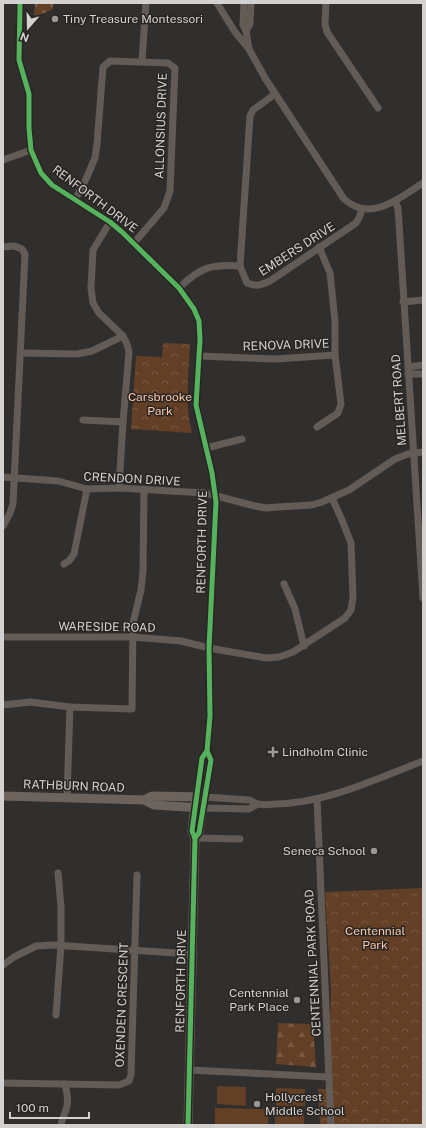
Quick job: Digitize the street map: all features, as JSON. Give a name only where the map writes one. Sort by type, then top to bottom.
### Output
[{"type":"main road","name":"RATHBURN ROAD","points":[[3,796],[144,800],[154,805],[199,807]]},
{"type":"main road","name":"RATHBURN ROAD","points":[[144,800],[152,796],[200,797]]},
{"type":"main road","name":"RENFORTH DRIVE","points":[[188,1125],[195,838],[192,831],[199,807],[200,797]]},
{"type":"street","name":"RENFORTH DRIVE","points":[[20,3],[19,60],[29,94],[28,128],[31,150],[36,165],[45,179],[52,185],[110,222],[134,243],[179,288],[194,308],[199,321],[200,339],[196,405],[212,473],[215,514],[209,648],[210,716],[207,751],[202,758],[200,797]]},
{"type":"street","points":[[142,61],[146,3]]},
{"type":"street","points":[[217,3],[235,32],[249,50],[264,78],[344,199],[350,204],[362,209],[378,208],[395,201],[423,183]]},
{"type":"street","points":[[244,3],[243,25],[246,31],[249,50]]},
{"type":"street","points":[[246,31],[250,24],[251,3]]},
{"type":"street","points":[[326,3],[327,32],[378,108]]},
{"type":"street","points":[[235,32],[246,31]]},
{"type":"street","name":"ALLONSIUS DRIVE","points":[[75,200],[95,158],[102,67],[110,61],[168,63],[175,68],[170,191],[164,208],[134,243]]},
{"type":"street","points":[[240,266],[250,116],[253,110],[275,94]]},
{"type":"street","points":[[3,160],[31,150]]},
{"type":"street","name":"MELBERT ROAD","points":[[395,201],[398,208],[423,598]]},
{"type":"street","name":"EMBERS DRIVE","points":[[179,288],[202,270],[211,266],[224,265],[240,266],[243,277],[247,283],[252,285],[259,286],[270,282],[356,223],[362,209]]},
{"type":"street","points":[[110,222],[93,250],[91,288],[95,307],[99,313],[123,336],[129,352],[119,488]]},
{"type":"street","points":[[3,247],[14,246],[22,249],[25,254],[13,504],[3,526]]},
{"type":"street","name":"RENOVA DRIVE","points":[[199,356],[276,359],[335,355],[335,321],[330,273],[319,247]]},
{"type":"street","points":[[403,302],[423,300]]},
{"type":"street","points":[[20,353],[77,354],[92,351],[123,336]]},
{"type":"street","points":[[317,427],[338,413],[341,408],[339,377],[335,355]]},
{"type":"street","points":[[408,366],[423,365]]},
{"type":"street","points":[[408,374],[423,374]]},
{"type":"street","points":[[83,420],[123,422]]},
{"type":"street","points":[[206,448],[242,439]]},
{"type":"street","name":"CRENDON DRIVE","points":[[3,477],[58,481],[87,489],[119,488],[214,494],[266,508],[312,505],[332,498],[348,490],[395,459],[408,454],[423,452]]},
{"type":"street","points":[[64,564],[69,561],[74,554],[87,489]]},
{"type":"street","points":[[3,705],[30,702],[70,707],[132,709],[132,637],[134,618],[142,582],[144,489]]},
{"type":"street","name":"WARESIDE ROAD","points":[[3,637],[132,637],[181,641],[209,648],[266,658],[279,657],[293,652],[344,618],[351,610],[353,597],[350,543],[332,498]]},
{"type":"street","points":[[284,584],[295,609],[304,646]]},
{"type":"street","points":[[67,797],[70,707]]},
{"type":"street","name":"RATHBURN ROAD","points":[[199,807],[249,809],[256,805],[292,804],[317,800],[423,762]]},
{"type":"street","name":"RATHBURN ROAD","points":[[200,797],[250,800],[256,805]]},
{"type":"street","name":"CENTENNIAL PARK ROAD","points":[[317,800],[331,1125]]},
{"type":"street","points":[[195,838],[240,839]]},
{"type":"street","points":[[56,1015],[61,945],[61,907],[58,873]]},
{"type":"street","name":"OXENDEN CRESCENT","points":[[3,1083],[119,1085],[128,1082],[131,1075],[137,875]]},
{"type":"street","points":[[3,965],[14,957],[36,946],[61,945],[192,954]]},
{"type":"street","points":[[189,1070],[329,1077]]},
{"type":"street","points":[[61,1125],[62,1118],[68,1104],[65,1084]]},
{"type":"green space","points":[[35,3],[53,3],[53,9],[40,15],[34,15]]},
{"type":"green space","name":"Carsbrooke Park","points":[[163,343],[190,344],[188,411],[192,433],[131,429],[136,356],[162,357]]},
{"type":"green space","name":"Centennial Park","points":[[423,888],[423,1125],[320,1125],[318,1089],[328,1089],[331,989],[325,892]]},
{"type":"green space","points":[[278,1023],[313,1024],[316,1067],[276,1064]]},
{"type":"green space","points":[[217,1086],[246,1087],[246,1106],[217,1104]]},
{"type":"green space","points":[[276,1088],[305,1089],[305,1106],[276,1106]]},
{"type":"green space","points":[[215,1108],[269,1109],[268,1125],[215,1125]]},
{"type":"green space","points":[[275,1109],[304,1111],[304,1125],[275,1125]]},
{"type":"cycle path","points":[[20,3],[19,60],[29,94],[29,128],[31,150],[41,173],[52,185],[110,222],[122,232],[179,288],[194,309],[199,321],[200,339],[196,405],[212,473],[216,502],[209,648],[210,716],[207,751],[211,760],[199,833],[195,838]]},
{"type":"cycle path","points":[[188,1125],[195,838],[192,831],[202,758],[207,751]]},
{"type":"place","name":"Tiny Treasure Montessori","points":[[55,19]]},
{"type":"place","name":"Lindholm Clinic","points":[[273,752]]},
{"type":"place","name":"Seneca School","points":[[374,851]]},
{"type":"place","name":"Centennial Park Place","points":[[297,1000]]},
{"type":"place","name":"Hollycrest Middle School","points":[[257,1104]]}]
